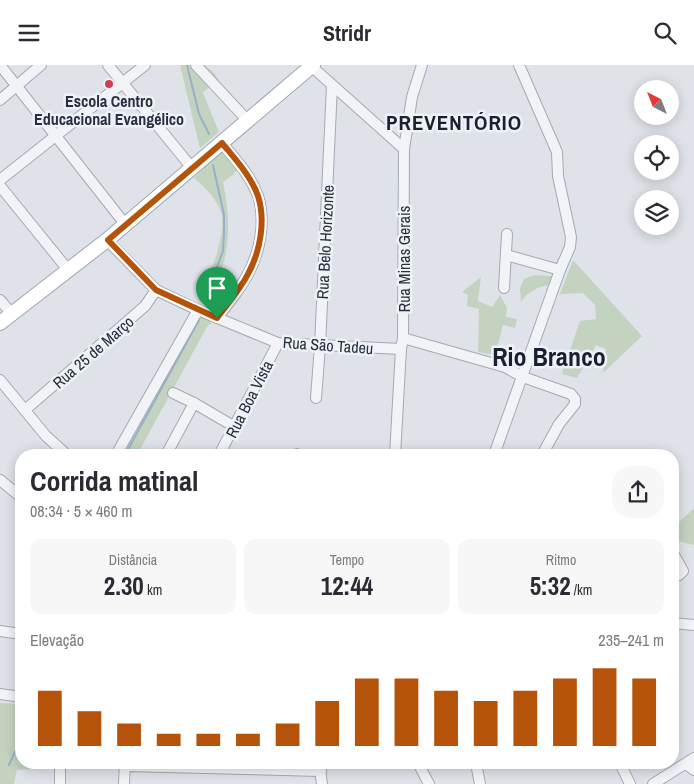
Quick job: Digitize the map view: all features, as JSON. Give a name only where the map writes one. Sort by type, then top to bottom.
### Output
[{"type":"main road","points":[[0,323],[108,240],[312,65]]},
{"type":"street","points":[[0,65],[125,224]]},
{"type":"street","points":[[0,100],[41,65]]},
{"type":"street","points":[[108,65],[192,168]]},
{"type":"street","points":[[0,180],[145,65]]},
{"type":"street","points":[[196,65],[248,121]]},
{"type":"street","points":[[312,65],[404,149]]},
{"type":"street","name":"Rua Minas Gerais","points":[[395,449],[403,338],[404,149],[412,97],[422,65]]},
{"type":"street","points":[[496,449],[560,270],[570,247],[571,231],[564,208],[554,142],[520,65]]},
{"type":"street","name":"Rua Belo Horizonte","points":[[316,398],[332,85]]},
{"type":"street","points":[[120,449],[207,313],[247,276],[254,261],[259,244],[261,223],[261,209],[258,196],[242,167],[222,143]]},
{"type":"street","points":[[0,186],[69,271]]},
{"type":"street","points":[[504,288],[507,234]]},
{"type":"street","name":"Rua São Tadeu","points":[[108,240],[156,290],[278,343],[401,349]]},
{"type":"street","points":[[506,255],[560,270]]},
{"type":"street","name":"Rua 25 de Março","points":[[26,410],[133,317],[156,290]]},
{"type":"street","points":[[0,300],[12,314]]},
{"type":"street","points":[[403,338],[506,367],[523,377],[571,394],[575,399],[575,404],[559,424],[545,449]]},
{"type":"street","name":"Rua Boa Vista","points":[[222,449],[278,343]]},
{"type":"street","points":[[0,380],[46,436],[60,449]]},
{"type":"street","points":[[173,393],[235,427]]},
{"type":"street","points":[[169,449],[194,403]]},
{"type":"street","points":[[0,480],[15,492]]},
{"type":"street","points":[[679,564],[683,571],[679,574]]},
{"type":"street","points":[[679,624],[694,625]]},
{"type":"street","points":[[0,631],[15,633]]},
{"type":"street","points":[[0,694],[15,696]]},
{"type":"street","points":[[653,784],[691,764]]},
{"type":"street","points":[[60,769],[60,784]]},
{"type":"street","points":[[124,784],[125,769]]},
{"type":"street","points":[[320,769],[322,784]]},
{"type":"street","points":[[421,769],[429,784]]},
{"type":"street","points":[[477,769],[480,784]]},
{"type":"street","points":[[623,769],[630,784]]},
{"type":"green space","points":[[180,65],[205,67],[213,72],[218,81],[203,93],[219,132],[200,148]]},
{"type":"green space","points":[[221,151],[238,169],[223,182],[228,217],[226,252],[223,265],[207,303],[199,300],[217,253],[222,216],[214,199],[194,178]]},
{"type":"green space","points":[[573,260],[642,336],[603,373],[606,349],[596,345],[577,378],[562,374],[580,321],[596,319],[595,305],[583,293],[560,294]]},
{"type":"green space","points":[[534,275],[553,276],[553,285],[535,289],[521,302],[520,288],[524,279]]},
{"type":"green space","points":[[481,277],[478,301],[492,307],[500,295],[507,308],[506,317],[517,319],[515,328],[503,325],[495,355],[478,352],[479,309],[467,306],[468,295],[462,292]]},
{"type":"green space","points":[[199,316],[211,320],[211,324],[208,325],[140,449],[123,449]]},
{"type":"green space","points":[[694,508],[694,545],[679,541],[679,522]]},
{"type":"green space","points":[[0,703],[15,704],[15,769],[32,769],[17,770],[14,784],[0,784]]},
{"type":"waterway","points":[[187,65],[199,114],[209,134]]},
{"type":"waterway","points":[[207,303],[214,275],[223,251],[224,234],[224,215],[213,165]]},
{"type":"waterway","points":[[128,449],[199,320]]},
{"type":"waterway","points":[[9,765],[15,752]]},
{"type":"place","name":"Escola Centro Educacional Evangélico","points":[[109,84]]},
{"type":"district","name":"PREVENTÓRIO","points":[[454,122]]},
{"type":"district","name":"Rio Branco","points":[[549,356]]},
{"type":"route","points":[[222,143],[242,167],[258,196],[261,209],[261,223],[259,244],[254,261],[247,276],[217,318],[156,290],[108,240],[222,143]]}]
